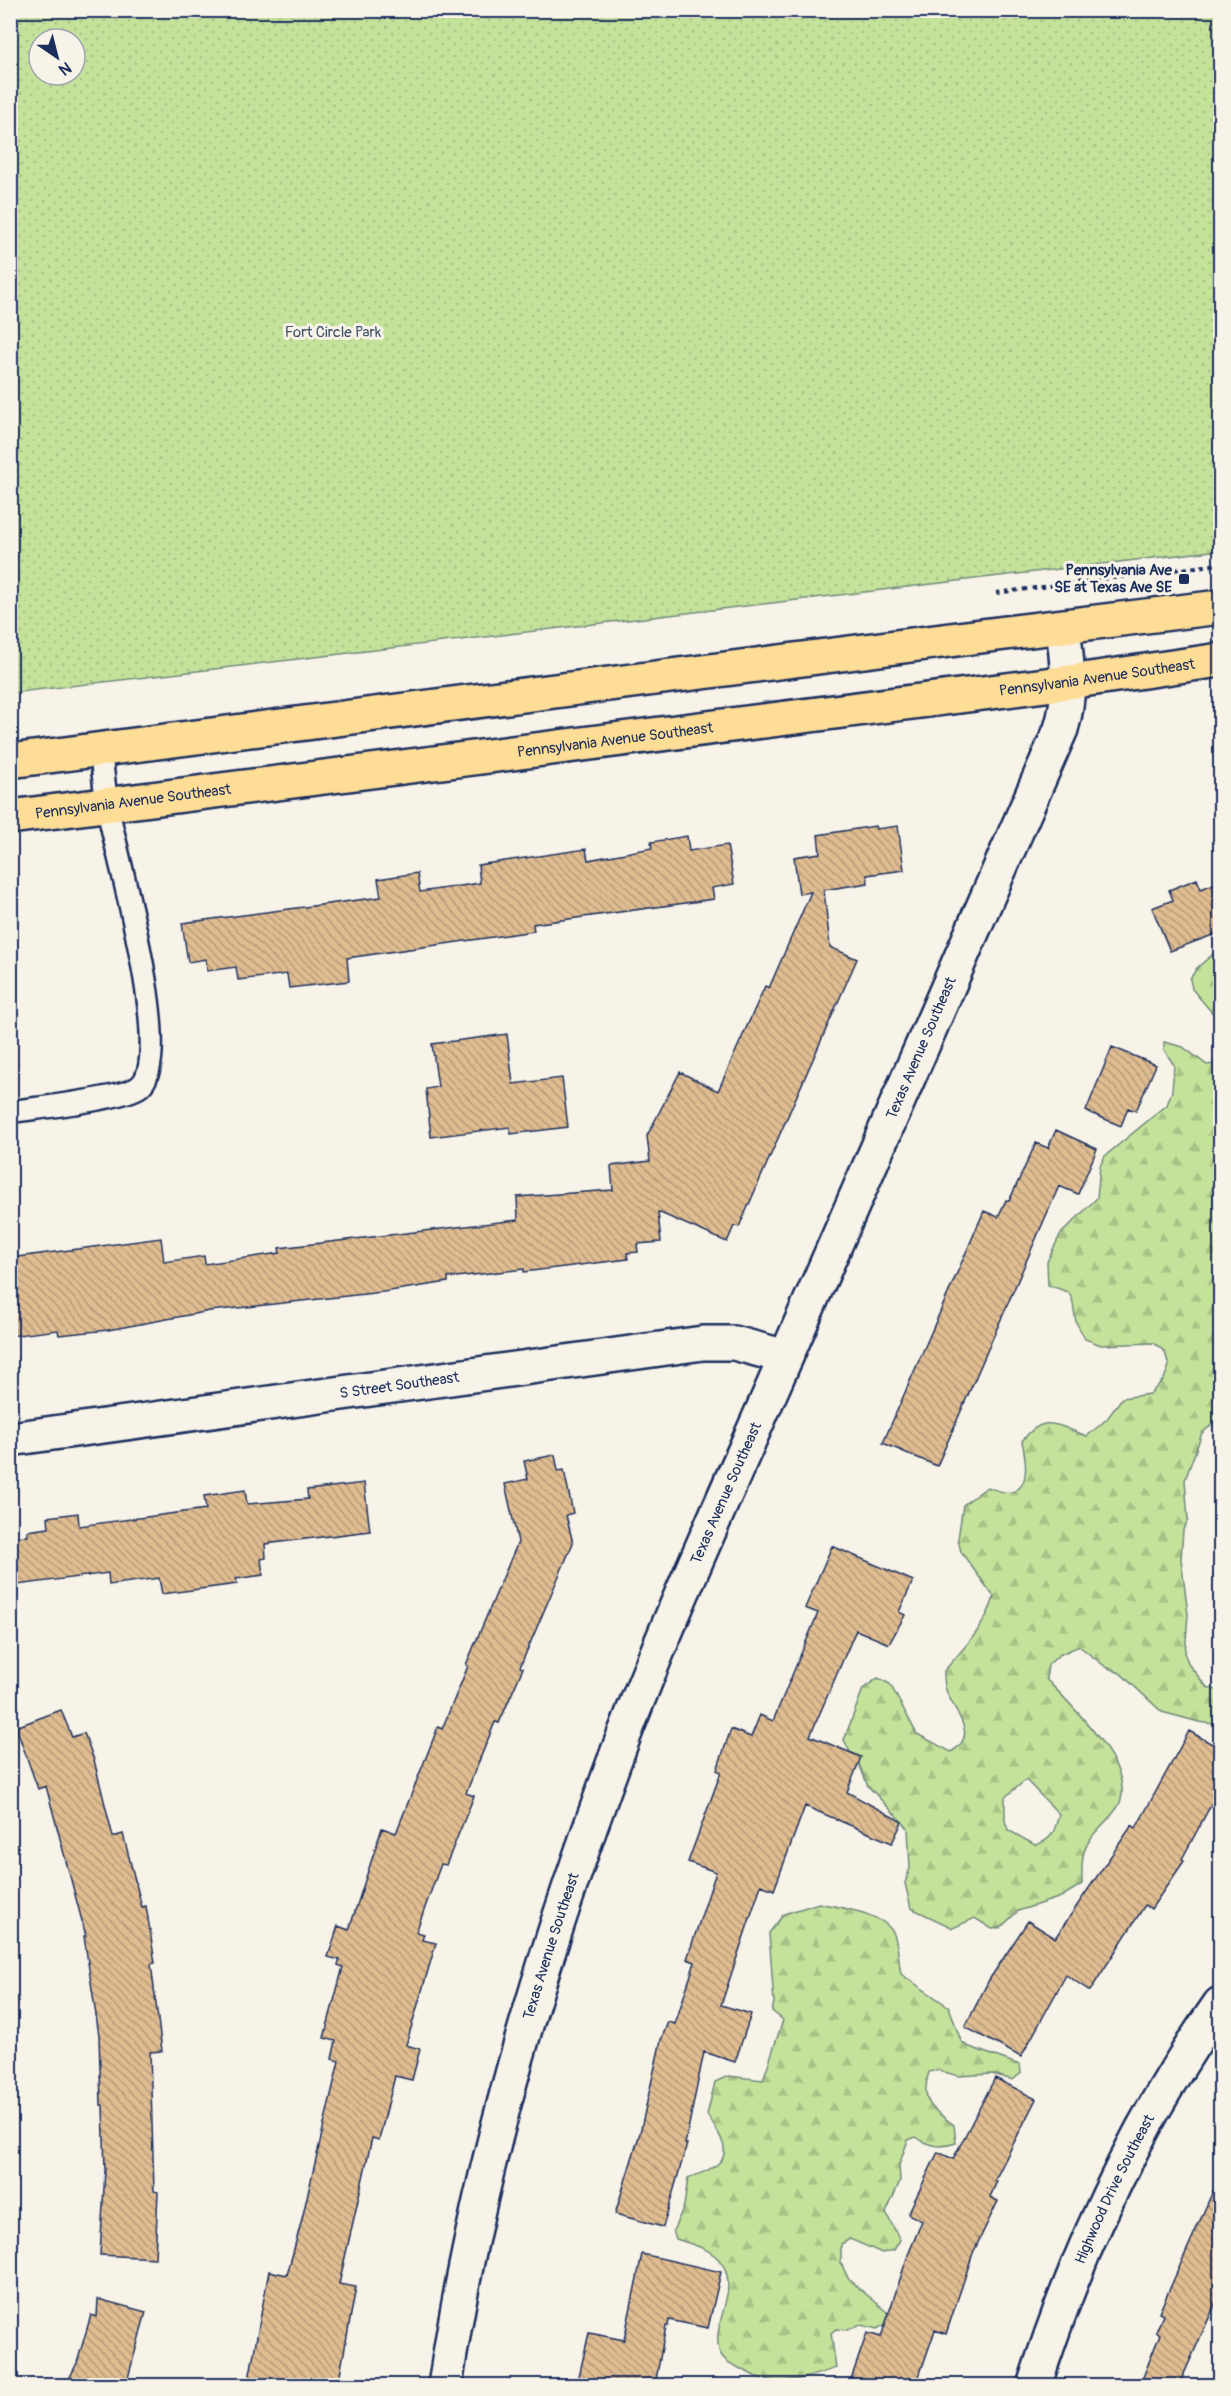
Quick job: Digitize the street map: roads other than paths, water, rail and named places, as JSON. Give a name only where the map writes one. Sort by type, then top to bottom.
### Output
[{"type":"highway","points":[[10,761],[1221,607]]},
{"type":"highway","name":"Pennsylvania Avenue Southeast","points":[[10,817],[1070,682],[1221,660]]},
{"type":"street","name":"Texas Avenue Southeast","points":[[446,2385],[471,2247],[510,2080],[572,1880],[603,1790],[654,1661],[1061,729],[1068,708],[1070,682],[1063,627]]},
{"type":"street","name":"S Street Southeast","points":[[10,1440],[703,1343],[735,1343],[786,1357]]},
{"type":"street","name":"Highwood Drive Southeast","points":[[1034,2385],[1072,2280],[1118,2180],[1159,2103],[1221,2004]]},
{"type":"lane","points":[[10,1112],[130,1091],[140,1086],[148,1076],[151,1057],[151,1017],[146,978],[107,804],[100,750]]},
{"type":"place","name":"Pennsylvania Ave SE at Texas Ave SE","points":[[1184,579]]},
{"type":"park label","name":"Fort Circle Park","points":[[333,332]]}]
